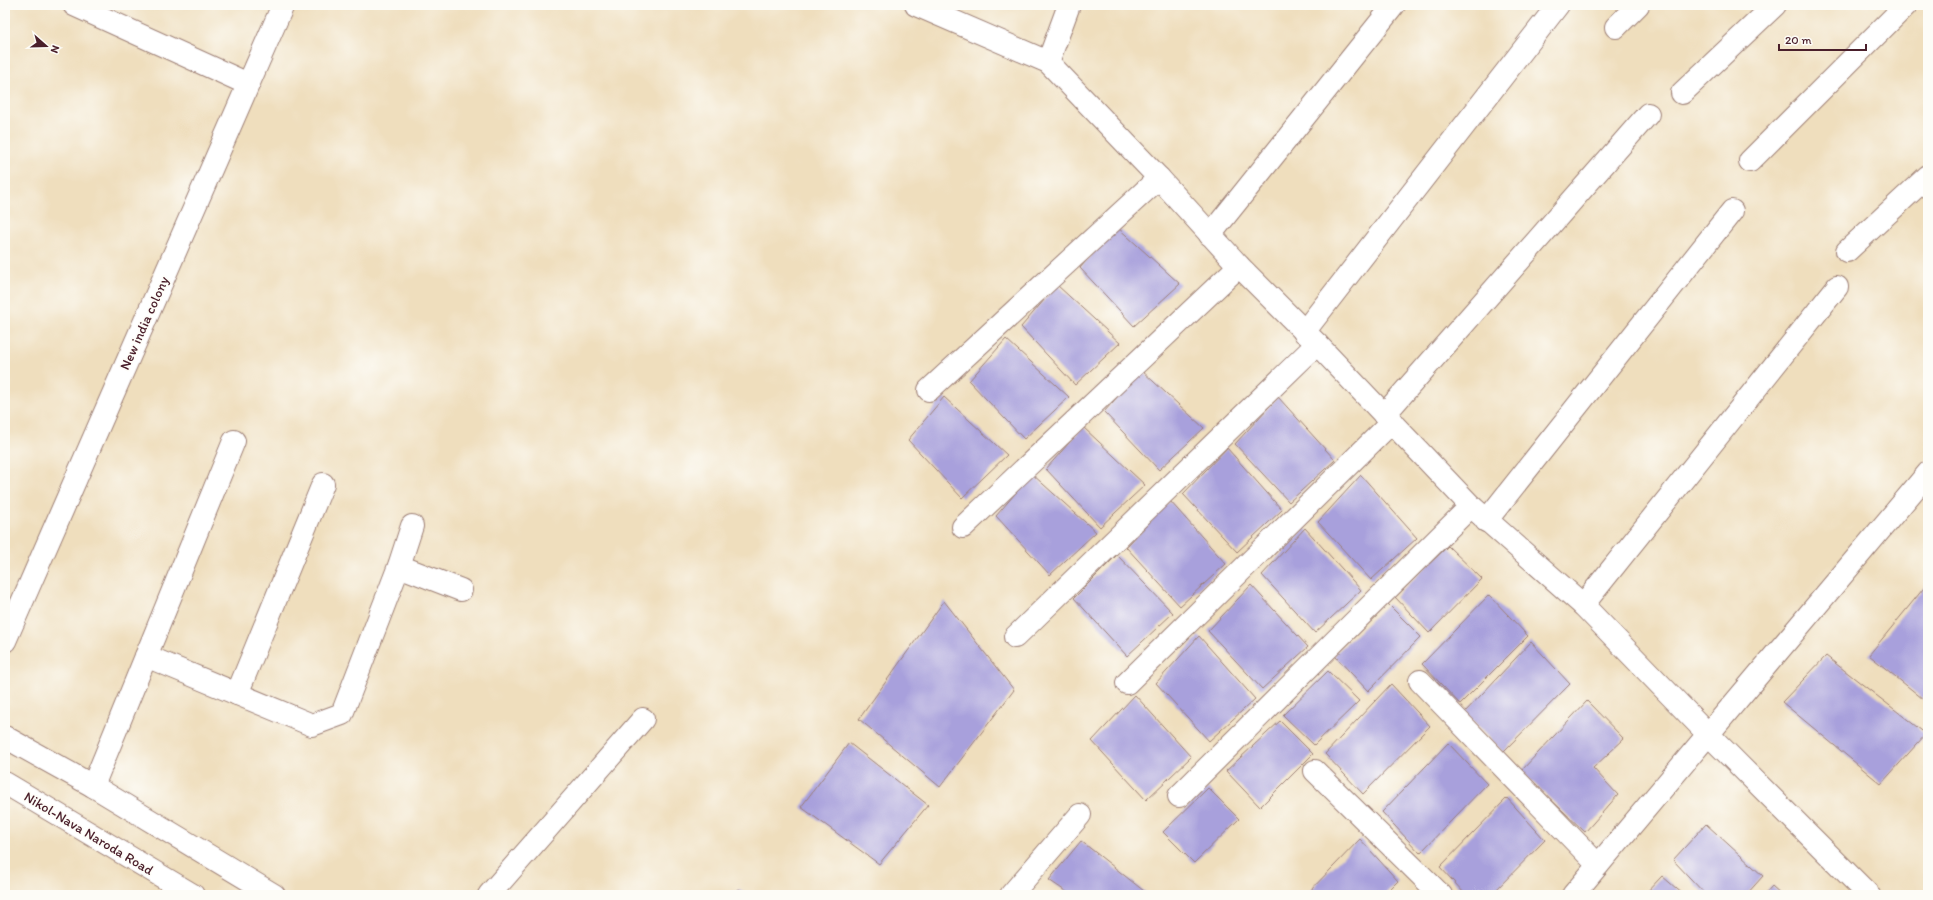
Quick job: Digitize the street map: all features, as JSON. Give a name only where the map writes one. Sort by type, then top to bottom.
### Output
[{"type":"street","points":[[74,5],[248,84]]},
{"type":"street","name":"New india colony","points":[[5,641],[283,5]]},
{"type":"street","points":[[916,5],[1048,62],[1159,178],[1210,236],[1311,338],[1479,513],[1583,605],[1708,734],[1869,895]]},
{"type":"street","points":[[1048,62],[1070,5]]},
{"type":"street","points":[[1210,236],[1394,5]]},
{"type":"street","points":[[1015,637],[1311,338],[1558,5]]},
{"type":"street","points":[[1616,27],[1638,5]]},
{"type":"street","points":[[1682,93],[1775,5]]},
{"type":"street","points":[[1750,161],[1906,5]]},
{"type":"street","points":[[1127,683],[1388,418],[1648,114]]},
{"type":"street","points":[[1847,251],[1928,176]]},
{"type":"street","points":[[929,390],[1159,178]]},
{"type":"street","points":[[1179,796],[1479,513],[1732,212]]},
{"type":"street","points":[[963,527],[1239,266]]},
{"type":"street","points":[[1583,605],[1837,286]]},
{"type":"street","points":[[93,786],[234,441]]},
{"type":"street","points":[[1578,893],[1598,864],[1928,473]]},
{"type":"street","points":[[237,694],[323,484]]},
{"type":"street","points":[[146,656],[312,725],[342,714],[399,566],[412,526]]},
{"type":"street","points":[[399,566],[460,590]]},
{"type":"street","points":[[1420,681],[1598,864]]},
{"type":"street","points":[[489,895],[643,719]]},
{"type":"street","points":[[5,737],[93,786],[274,895]]},
{"type":"street","points":[[1315,771],[1441,895]]},
{"type":"street","name":"Nikol-Nava Naroda Road","points":[[5,783],[193,895]]},
{"type":"street","points":[[1011,895],[1080,815]]},
{"type":"building","points":[[1116,226],[1180,284],[1134,326],[1080,268]]},
{"type":"building","points":[[1057,285],[1120,343],[1075,385],[1021,327]]},
{"type":"building","points":[[1006,339],[1069,397],[1024,439],[969,381]]},
{"type":"building","points":[[1141,370],[1204,428],[1159,470],[1104,412]]},
{"type":"building","points":[[944,397],[1007,455],[962,498],[908,440]]},
{"type":"building","points":[[1278,397],[1335,460],[1289,502],[1235,444]]},
{"type":"building","points":[[1083,427],[1145,485],[1100,527],[1046,469]]},
{"type":"building","points":[[1227,448],[1282,510],[1237,552],[1183,494]]},
{"type":"building","points":[[1032,474],[1096,532],[1050,575],[996,516]]},
{"type":"building","points":[[1361,475],[1417,538],[1371,580],[1318,522]]},
{"type":"building","points":[[1170,501],[1226,564],[1180,606],[1126,547]]},
{"type":"building","points":[[1305,528],[1361,590],[1315,633],[1262,575]]},
{"type":"building","points":[[1448,546],[1482,579],[1429,633],[1395,597]]},
{"type":"building","points":[[1117,555],[1173,613],[1127,656],[1074,598]]},
{"type":"building","points":[[1928,583],[1928,703],[1869,655]]},
{"type":"building","points":[[1251,585],[1308,647],[1262,689],[1208,631]]},
{"type":"building","points":[[1489,595],[1528,636],[1460,704],[1422,664]]},
{"type":"building","points":[[944,601],[1014,690],[940,787],[859,719]]},
{"type":"building","points":[[1388,604],[1421,637],[1368,691],[1334,655]]},
{"type":"building","points":[[1199,636],[1255,699],[1209,741],[1156,683]]},
{"type":"building","points":[[1531,642],[1570,684],[1503,752],[1465,712]]},
{"type":"building","points":[[1826,656],[1926,734],[1881,784],[1782,702]]},
{"type":"building","points":[[1328,671],[1359,701],[1314,745],[1283,715]]},
{"type":"building","points":[[1391,684],[1430,726],[1363,794],[1325,754]]},
{"type":"building","points":[[1135,695],[1191,757],[1146,800],[1092,741]]},
{"type":"building","points":[[1587,701],[1624,739],[1593,768],[1618,795],[1585,832],[1521,771]]},
{"type":"building","points":[[1280,721],[1313,754],[1260,807],[1226,771]]},
{"type":"building","points":[[849,743],[928,805],[879,864],[801,807]]},
{"type":"building","points":[[1448,743],[1487,784],[1420,853],[1382,812]]},
{"type":"building","points":[[1208,788],[1239,819],[1194,863],[1163,832]]},
{"type":"building","points":[[1507,798],[1545,840],[1491,895],[1466,895],[1440,867]]},
{"type":"building","points":[[1706,824],[1763,876],[1746,895],[1706,895],[1673,860]]},
{"type":"building","points":[[1360,839],[1398,881],[1384,895],[1306,895]]},
{"type":"building","points":[[1081,841],[1149,895],[1071,895],[1049,880]]},
{"type":"building","points":[[1662,876],[1684,895],[1644,895]]},
{"type":"building","points":[[1772,886],[1782,895],[1764,895]]},
{"type":"building","points":[[739,889],[746,895],[735,895]]}]
